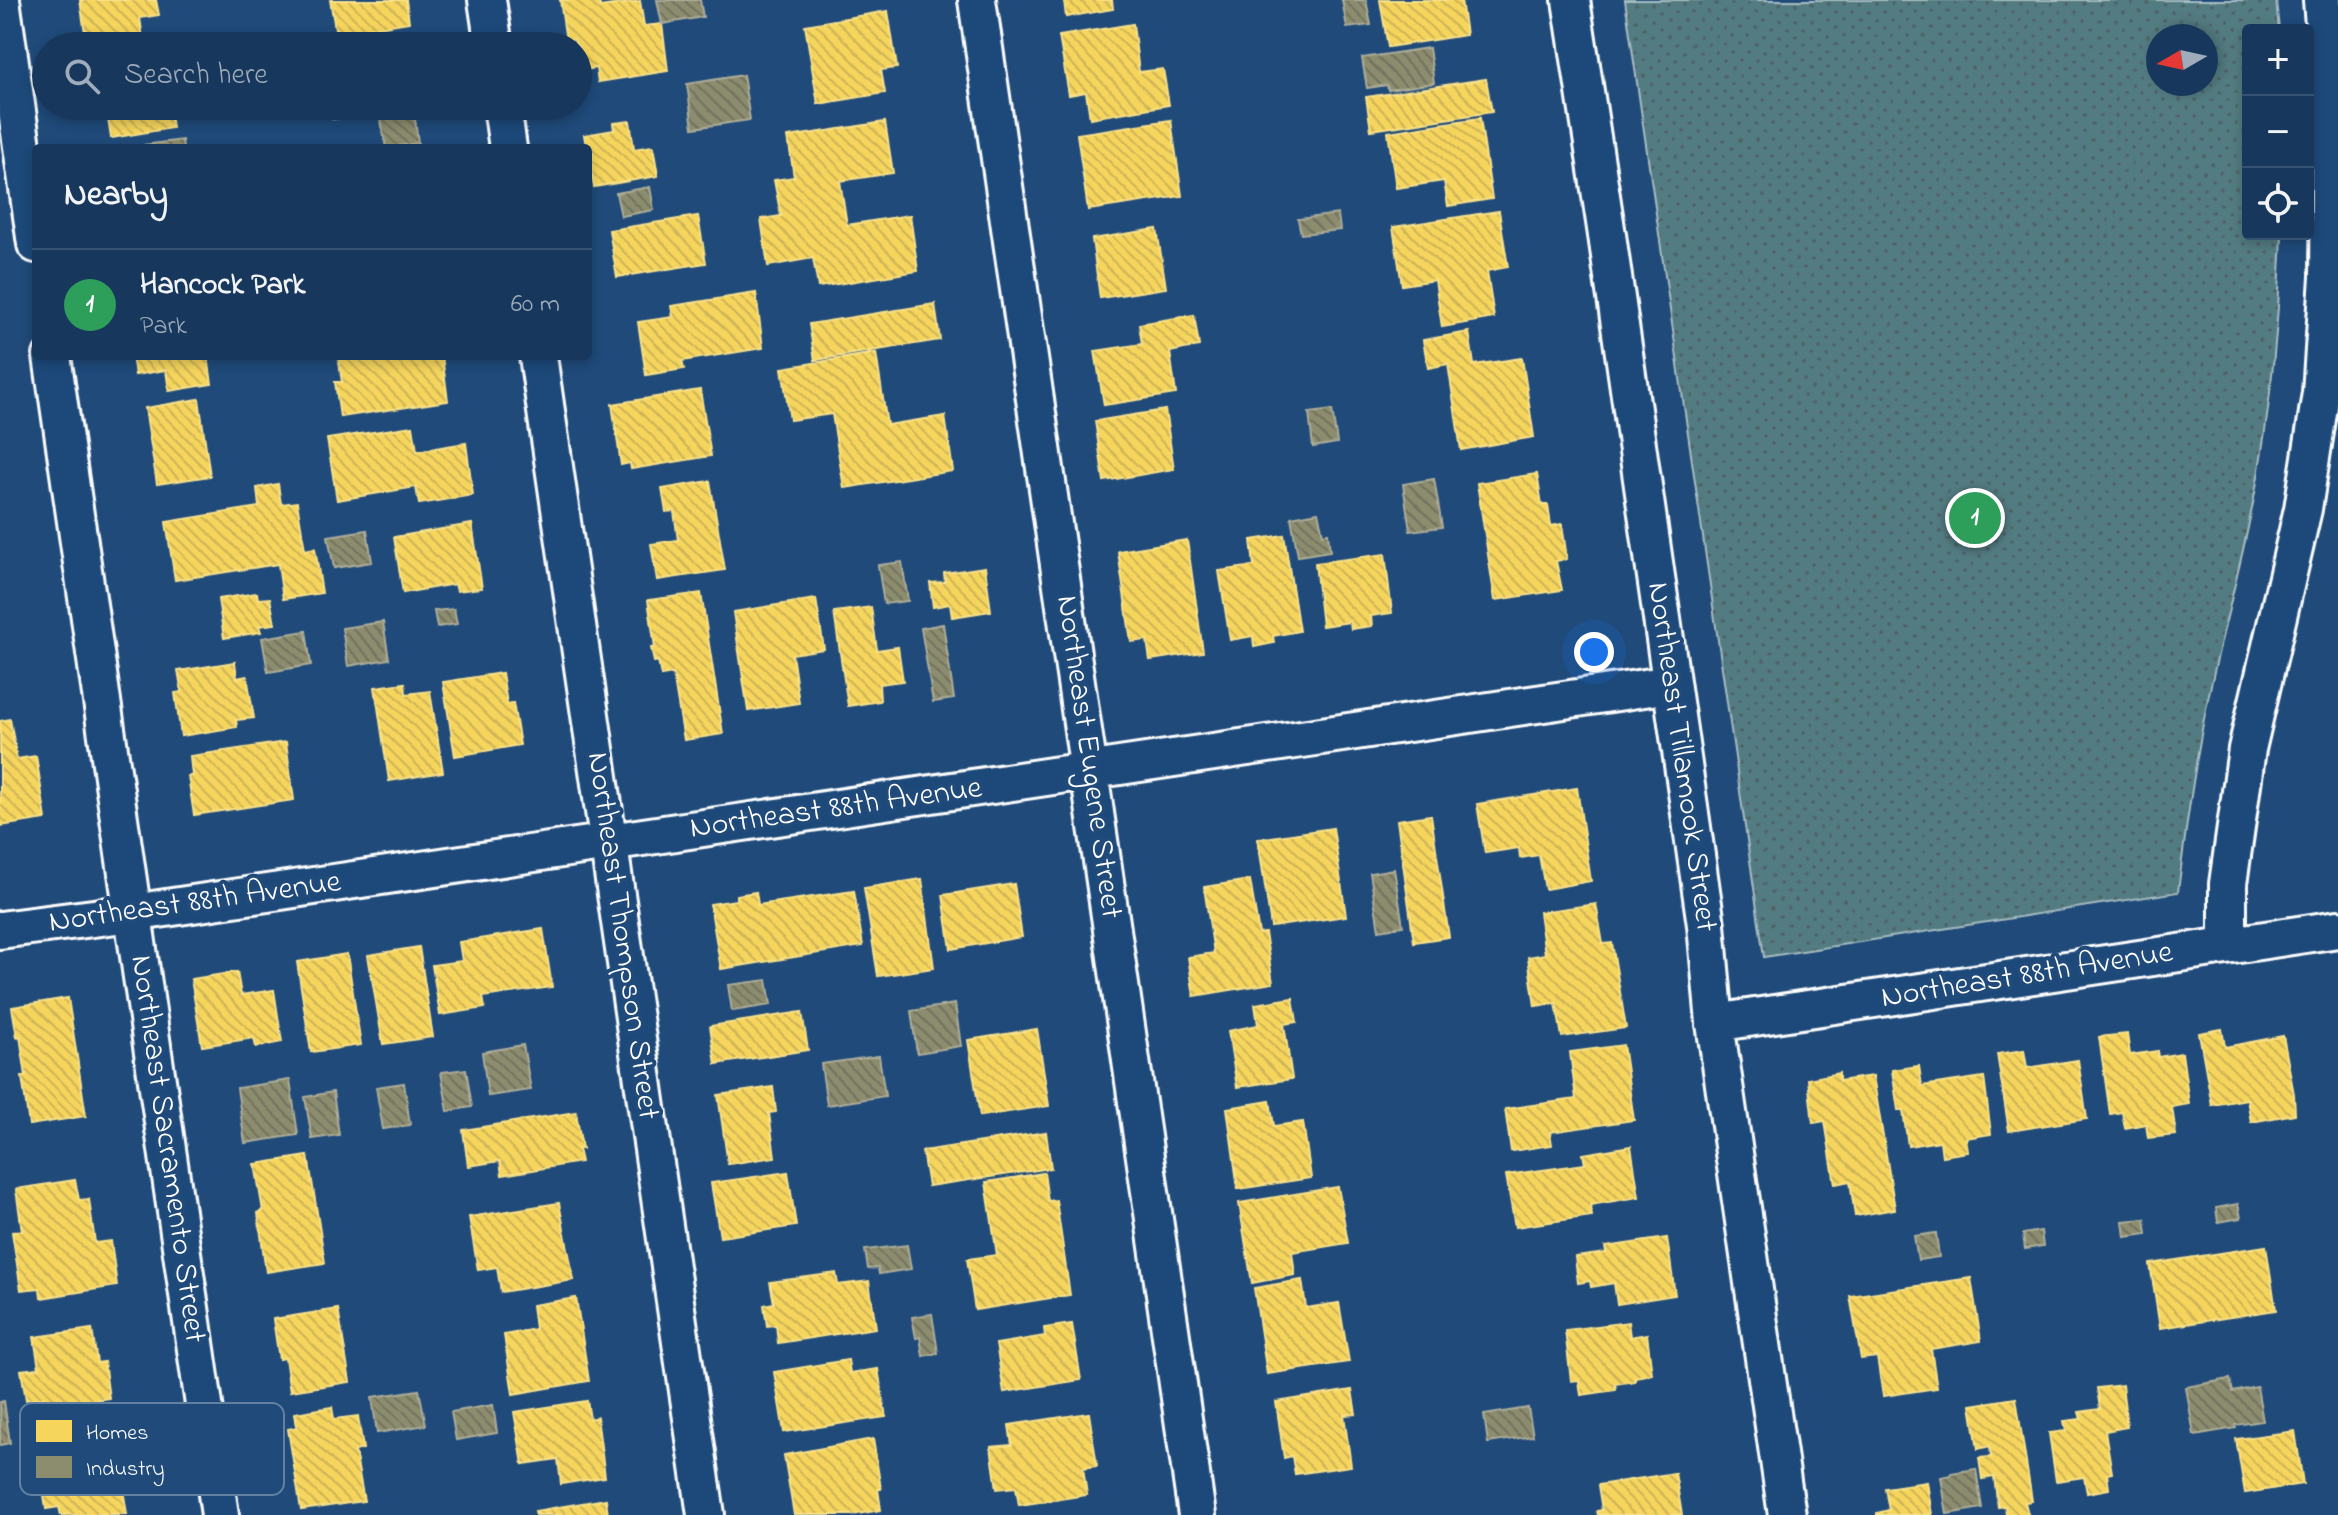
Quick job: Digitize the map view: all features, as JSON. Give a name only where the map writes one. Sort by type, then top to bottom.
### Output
[{"type":"street","points":[[1,0],[32,216]]},
{"type":"street","points":[[487,0],[492,32]]},
{"type":"street","name":"Northeast Eugene Street","points":[[977,0],[1197,1515]]},
{"type":"street","name":"Northeast Tillamook Street","points":[[1571,0],[1706,925],[1715,1023],[1787,1515]]},
{"type":"street","points":[[2228,945],[2228,884],[2247,749],[2303,509],[2321,393],[2329,277],[2330,166],[2322,0]]},
{"type":"street","points":[[504,120],[507,144]]},
{"type":"street","name":"Northeast Sacramento Street","points":[[53,360],[204,1403]]},
{"type":"street","name":"Northeast Thompson Street","points":[[539,360],[706,1515]]},
{"type":"street","name":"Northeast 88th Avenue","points":[[0,930],[132,913],[1671,684]]},
{"type":"street","name":"Northeast 88th Avenue","points":[[1715,1023],[2338,929]]},
{"type":"street","name":"Northeast Sacramento Street","points":[[217,1495],[220,1515]]},
{"type":"green space","points":[[1625,0],[2276,0],[2278,24],[2242,24],[2242,240],[2282,240],[2272,374],[2256,487],[2199,744],[2178,892],[1764,957]]},
{"type":"building: Homes","points":[[80,0],[156,0],[159,15],[140,18],[142,32],[85,32]]},
{"type":"building: Homes","points":[[330,0],[406,0],[409,22],[336,32]]},
{"type":"building: Homes","points":[[560,0],[599,0],[600,7],[640,1],[644,26],[662,24],[668,71],[598,82],[596,68],[592,69],[592,32],[565,32]]},
{"type":"building: Homes","points":[[1064,0],[1112,0],[1113,9],[1066,17]]},
{"type":"building: Homes","points":[[1380,0],[1461,0],[1466,35],[1388,47]]},
{"type":"building: Homes","points":[[888,11],[897,68],[881,70],[885,93],[818,104],[805,25]]},
{"type":"building: Homes","points":[[1133,24],[1139,72],[1163,69],[1169,105],[1090,118],[1086,92],[1069,95],[1059,36]]},
{"type":"building: Homes","points":[[1486,79],[1492,112],[1371,130],[1366,97]]},
{"type":"building: Homes","points":[[1480,118],[1492,199],[1448,206],[1444,181],[1396,188],[1388,132]]},
{"type":"building: Homes","points":[[108,120],[171,120],[172,128],[111,138]]},
{"type":"building: Homes","points":[[1171,120],[1182,196],[1088,210],[1077,134]]},
{"type":"building: Homes","points":[[630,121],[634,149],[653,146],[658,176],[594,187],[592,144],[586,144],[584,135],[614,130],[613,123]]},
{"type":"building: Homes","points":[[885,122],[893,173],[840,181],[847,225],[910,215],[918,271],[818,287],[813,258],[768,266],[761,219],[781,216],[774,180],[794,177],[788,137]]},
{"type":"building: Homes","points":[[1499,211],[1508,267],[1487,271],[1494,318],[1442,327],[1435,280],[1402,285],[1393,227]]},
{"type":"building: Homes","points":[[698,216],[706,263],[617,277],[609,230]]},
{"type":"building: Homes","points":[[1157,229],[1166,288],[1100,298],[1092,239]]},
{"type":"building: Homes","points":[[756,293],[763,348],[682,361],[684,369],[646,375],[638,322],[673,317],[671,306]]},
{"type":"building: Homes","points":[[935,304],[940,340],[815,360],[809,324]]},
{"type":"building: Homes","points":[[1194,315],[1199,346],[1170,352],[1176,394],[1104,405],[1095,351],[1142,344],[1139,324]]},
{"type":"building: Homes","points":[[1469,332],[1474,365],[1522,358],[1534,437],[1461,450],[1448,364],[1428,368],[1423,340]]},
{"type":"building: Homes","points":[[876,353],[887,425],[945,416],[953,471],[844,488],[832,414],[790,420],[782,368]]},
{"type":"building: Homes","points":[[133,360],[209,360],[212,384],[169,391],[166,370],[135,375]]},
{"type":"building: Homes","points":[[339,360],[443,360],[448,401],[340,417],[335,382],[342,382]]},
{"type":"building: Homes","points":[[700,390],[711,456],[631,469],[630,463],[621,465],[612,404]]},
{"type":"building: Homes","points":[[199,399],[210,476],[157,484],[145,408]]},
{"type":"building: Homes","points":[[1165,410],[1174,469],[1104,481],[1095,421]]},
{"type":"building: Homes","points":[[413,426],[417,451],[466,443],[473,495],[419,504],[416,487],[337,500],[327,439]]},
{"type":"building: Homes","points":[[1537,474],[1542,505],[1548,505],[1551,526],[1562,524],[1567,559],[1556,561],[1562,590],[1495,600],[1477,483]]},
{"type":"building: Homes","points":[[710,481],[725,570],[657,580],[651,544],[678,540],[674,511],[666,512],[662,489]]},
{"type":"building: Homes","points":[[278,484],[281,504],[297,502],[305,550],[315,548],[322,593],[283,599],[278,564],[175,580],[166,522],[259,507],[257,488]]},
{"type":"building: Homes","points":[[472,524],[482,588],[457,591],[455,584],[403,593],[394,537]]},
{"type":"building: Homes","points":[[1284,535],[1299,631],[1273,636],[1274,643],[1254,647],[1253,636],[1230,640],[1219,571],[1254,566],[1251,540]]},
{"type":"building: Homes","points":[[1187,540],[1203,652],[1150,660],[1147,640],[1131,642],[1118,551]]},
{"type":"building: Homes","points":[[1385,554],[1392,613],[1371,616],[1372,626],[1351,629],[1350,622],[1322,626],[1315,563]]},
{"type":"building: Homes","points":[[985,567],[991,611],[952,617],[950,604],[933,607],[930,583],[945,582],[944,573]]},
{"type":"building: Homes","points":[[257,593],[258,599],[270,598],[275,624],[259,626],[261,632],[224,638],[218,599]]},
{"type":"building: Homes","points":[[701,593],[723,734],[684,740],[673,674],[661,676],[658,661],[654,662],[651,648],[655,647],[648,600]]},
{"type":"building: Homes","points":[[816,599],[824,649],[792,654],[799,703],[748,711],[733,612]]},
{"type":"building: Homes","points":[[871,607],[877,650],[898,647],[903,681],[879,684],[880,701],[848,706],[834,612]]},
{"type":"building: Homes","points":[[235,662],[237,678],[247,676],[254,718],[236,720],[237,727],[181,736],[175,693],[182,692],[178,671]]},
{"type":"building: Homes","points":[[502,673],[507,704],[513,703],[520,745],[455,756],[443,682]]},
{"type":"building: Homes","points":[[405,683],[406,694],[430,691],[443,772],[389,781],[375,687]]},
{"type":"building: Homes","points":[[10,719],[17,759],[36,756],[46,819],[0,826],[0,721]]},
{"type":"building: Homes","points":[[286,742],[294,800],[194,815],[188,776],[192,776],[190,756]]},
{"type":"building: Homes","points":[[1577,788],[1591,881],[1545,889],[1539,855],[1520,858],[1519,848],[1485,853],[1477,804]]},
{"type":"building: Homes","points":[[1431,815],[1449,937],[1414,942],[1397,820]]},
{"type":"building: Homes","points":[[1333,828],[1346,916],[1271,927],[1258,839]]},
{"type":"building: Homes","points":[[922,879],[934,968],[878,976],[864,888]]},
{"type":"building: Homes","points":[[1250,880],[1259,934],[1265,933],[1273,983],[1194,996],[1188,957],[1214,953],[1204,887]]},
{"type":"building: Homes","points":[[1014,884],[1022,937],[951,949],[943,895]]},
{"type":"building: Homes","points":[[854,891],[863,946],[721,969],[710,904],[736,900],[736,895],[756,892],[758,905]]},
{"type":"building: Homes","points":[[1596,904],[1603,944],[1612,943],[1626,1028],[1562,1037],[1556,1003],[1535,1006],[1528,957],[1545,954],[1539,912]]},
{"type":"building: Homes","points":[[543,929],[552,987],[483,997],[485,1008],[440,1015],[432,965],[462,961],[459,942]]},
{"type":"building: Homes","points":[[419,947],[433,1037],[383,1044],[368,955]]},
{"type":"building: Homes","points":[[347,954],[361,1045],[311,1052],[297,962]]},
{"type":"building: Homes","points":[[237,972],[241,995],[274,990],[282,1042],[256,1047],[254,1038],[202,1046],[191,979]]},
{"type":"building: Homes","points":[[68,998],[86,1116],[29,1125],[22,1077],[26,1076],[12,1007]]},
{"type":"building: Homes","points":[[1293,998],[1297,1022],[1284,1024],[1292,1079],[1237,1087],[1228,1031],[1258,1025],[1255,1004]]},
{"type":"building: Homes","points":[[802,1012],[808,1050],[716,1064],[710,1026]]},
{"type":"building: Homes","points":[[1037,1029],[1049,1106],[980,1116],[968,1040]]},
{"type":"building: Homes","points":[[2222,1029],[2225,1047],[2283,1036],[2295,1114],[2251,1122],[2247,1099],[2212,1105],[2199,1033]]},
{"type":"building: Homes","points":[[2127,1034],[2130,1055],[2158,1051],[2158,1057],[2182,1053],[2189,1104],[2172,1107],[2176,1135],[2148,1138],[2146,1124],[2125,1128],[2122,1112],[2110,1114],[2099,1037]]},
{"type":"building: Homes","points":[[1623,1045],[1634,1120],[1550,1132],[1552,1145],[1511,1151],[1505,1109],[1576,1099],[1570,1052]]},
{"type":"building: Homes","points":[[2024,1050],[2027,1068],[2078,1060],[2087,1119],[2009,1131],[1997,1054]]},
{"type":"building: Homes","points":[[1919,1066],[1922,1086],[1984,1077],[1991,1134],[1966,1138],[1968,1152],[1942,1156],[1940,1141],[1908,1146],[1903,1110],[1898,1110],[1892,1070]]},
{"type":"building: Homes","points":[[1839,1073],[1839,1081],[1873,1076],[1895,1209],[1855,1216],[1850,1181],[1835,1184],[1825,1121],[1813,1123],[1808,1079]]},
{"type":"building: Homes","points":[[773,1087],[776,1112],[769,1113],[775,1157],[728,1164],[718,1095]]},
{"type":"building: Homes","points":[[1270,1101],[1274,1126],[1303,1122],[1311,1178],[1238,1189],[1227,1108]]},
{"type":"building: Homes","points":[[576,1112],[581,1162],[502,1175],[500,1161],[468,1166],[463,1130]]},
{"type":"building: Homes","points":[[1046,1132],[1051,1168],[928,1186],[922,1151]]},
{"type":"building: Homes","points":[[1631,1146],[1639,1197],[1590,1205],[1592,1216],[1515,1227],[1506,1175],[1585,1164],[1583,1154]]},
{"type":"building: Homes","points":[[308,1156],[325,1263],[266,1272],[258,1213],[263,1211],[255,1164]]},
{"type":"building: Homes","points":[[788,1172],[796,1226],[720,1237],[711,1183]]},
{"type":"building: Homes","points":[[1044,1173],[1048,1201],[1056,1200],[1070,1295],[975,1310],[967,1259],[997,1255],[986,1182]]},
{"type":"building: Homes","points":[[75,1180],[79,1200],[89,1199],[95,1243],[111,1241],[117,1286],[41,1298],[40,1288],[21,1290],[12,1232],[22,1231],[16,1189]]},
{"type":"building: Homes","points":[[1338,1187],[1348,1243],[1292,1252],[1295,1275],[1252,1283],[1239,1203]]},
{"type":"building: Homes","points":[[559,1203],[574,1280],[501,1292],[497,1267],[478,1270],[469,1217]]},
{"type":"building: Homes","points":[[1667,1238],[1675,1295],[1617,1304],[1614,1283],[1591,1287],[1590,1281],[1578,1283],[1575,1257],[1606,1253],[1605,1247]]},
{"type":"building: Homes","points":[[2266,1246],[2276,1310],[2160,1328],[2150,1264]]},
{"type":"building: Homes","points":[[836,1273],[838,1285],[869,1281],[876,1328],[778,1343],[776,1325],[767,1326],[764,1305],[774,1303],[770,1282]]},
{"type":"building: Homes","points":[[1971,1278],[1981,1341],[1931,1349],[1937,1388],[1883,1396],[1877,1357],[1861,1359],[1850,1296]]},
{"type":"building: Homes","points":[[1302,1280],[1306,1308],[1339,1303],[1349,1362],[1267,1374],[1254,1288]]},
{"type":"building: Homes","points":[[576,1298],[589,1381],[513,1394],[504,1335],[535,1329],[532,1305]]},
{"type":"building: Homes","points":[[338,1309],[350,1382],[290,1391],[285,1358],[279,1359],[273,1319]]},
{"type":"building: Homes","points":[[1628,1322],[1630,1337],[1647,1334],[1652,1374],[1615,1384],[1616,1390],[1581,1395],[1579,1380],[1571,1381],[1565,1330]]},
{"type":"building: Homes","points":[[1072,1324],[1081,1380],[1004,1392],[996,1344],[1045,1336],[1044,1328]]},
{"type":"building: Homes","points":[[92,1329],[97,1363],[104,1362],[109,1398],[76,1403],[44,1403],[43,1398],[26,1400],[21,1370],[39,1368],[34,1337]]},
{"type":"building: Homes","points":[[848,1360],[850,1373],[878,1369],[886,1417],[784,1432],[774,1372]]},
{"type":"building: Homes","points":[[2122,1385],[2127,1427],[2105,1431],[2112,1473],[2107,1474],[2109,1489],[2087,1493],[2084,1477],[2056,1481],[2049,1433],[2066,1431],[2064,1421],[2081,1419],[2079,1412],[2100,1409],[2097,1388]]},
{"type":"building: Homes","points":[[1352,1390],[1356,1414],[1344,1415],[1351,1466],[1295,1474],[1292,1456],[1284,1458],[1276,1402]]},
{"type":"building: Homes","points":[[2016,1398],[2032,1501],[2025,1502],[2028,1514],[2006,1515],[2005,1506],[1998,1507],[1994,1477],[1982,1479],[1979,1458],[1991,1457],[1990,1446],[1978,1449],[1971,1405]]},
{"type":"building: Homes","points":[[587,1401],[590,1419],[597,1417],[605,1477],[561,1484],[558,1459],[523,1464],[514,1412]]},
{"type":"building: Homes","points":[[332,1407],[334,1419],[358,1416],[363,1449],[355,1451],[364,1501],[301,1510],[288,1429],[297,1427],[295,1413]]},
{"type":"building: Homes","points":[[1089,1413],[1097,1466],[1083,1468],[1087,1495],[1019,1505],[1016,1487],[997,1489],[991,1447],[1012,1445],[1009,1425]]},
{"type":"building: Homes","points":[[2295,1431],[2303,1484],[2245,1493],[2236,1439]]},
{"type":"building: Homes","points":[[873,1439],[881,1510],[852,1515],[794,1515],[784,1455]]},
{"type":"building: Homes","points":[[1675,1473],[1682,1515],[1598,1515],[1597,1511],[1602,1510],[1598,1485]]},
{"type":"building: Homes","points":[[1927,1482],[1932,1515],[1877,1515],[1889,1510],[1885,1488]]},
{"type":"building: Homes","points":[[44,1495],[124,1495],[127,1514],[61,1515],[59,1507],[46,1509]]},
{"type":"building: Homes","points":[[606,1499],[608,1515],[536,1515],[535,1511]]},
{"type":"building: Industry","points":[[657,0],[700,0],[703,17],[662,24]]},
{"type":"building: Industry","points":[[1342,0],[1366,0],[1371,25],[1347,28]]},
{"type":"building: Industry","points":[[1429,48],[1434,83],[1388,90],[1387,85],[1367,88],[1362,58]]},
{"type":"building: Industry","points":[[743,75],[750,120],[693,128],[687,84]]},
{"type":"building: Industry","points":[[381,120],[415,120],[418,143],[385,144]]},
{"type":"building: Industry","points":[[182,140],[182,144],[152,144]]},
{"type":"building: Industry","points":[[650,187],[654,210],[621,216],[616,193]]},
{"type":"building: Industry","points":[[1338,214],[1340,230],[1301,234],[1298,219]]},
{"type":"building: Industry","points":[[1332,410],[1337,443],[1313,447],[1309,413]]},
{"type":"building: Industry","points":[[1434,479],[1442,527],[1410,531],[1403,484]]},
{"type":"building: Industry","points":[[1318,512],[1323,534],[1328,533],[1330,551],[1298,556],[1291,517]]},
{"type":"building: Industry","points":[[367,530],[372,562],[334,568],[328,536]]},
{"type":"building: Industry","points":[[902,562],[908,601],[884,604],[878,565]]},
{"type":"building: Industry","points":[[454,609],[457,624],[437,627],[434,611]]},
{"type":"building: Industry","points":[[383,622],[389,659],[348,666],[342,628]]},
{"type":"building: Industry","points":[[943,624],[954,699],[933,702],[921,628]]},
{"type":"building: Industry","points":[[306,631],[311,665],[268,672],[262,638]]},
{"type":"building: Industry","points":[[1394,869],[1403,926],[1379,930],[1370,873]]},
{"type":"building: Industry","points":[[767,980],[771,1005],[732,1011],[728,985]]},
{"type":"building: Industry","points":[[955,1004],[961,1046],[917,1053],[911,1011]]},
{"type":"building: Industry","points":[[523,1045],[531,1090],[488,1096],[482,1052]]},
{"type":"building: Industry","points":[[879,1056],[885,1096],[827,1105],[821,1064]]},
{"type":"building: Industry","points":[[466,1069],[472,1107],[448,1111],[441,1072]]},
{"type":"building: Industry","points":[[290,1080],[298,1135],[245,1143],[237,1088]]},
{"type":"building: Industry","points":[[404,1083],[410,1125],[383,1129],[376,1087]]},
{"type":"building: Industry","points":[[333,1092],[339,1135],[312,1139],[305,1097]]},
{"type":"building: Industry","points":[[2238,1204],[2241,1218],[2218,1222],[2216,1208]]},
{"type":"building: Industry","points":[[2145,1219],[2147,1234],[2125,1237],[2123,1221]]},
{"type":"building: Industry","points":[[2041,1231],[2043,1246],[2025,1249],[2023,1234]]},
{"type":"building: Industry","points":[[1936,1233],[1939,1257],[1918,1260],[1914,1236]]},
{"type":"building: Industry","points":[[907,1245],[911,1269],[879,1274],[878,1268],[868,1269],[865,1250]]},
{"type":"building: Industry","points":[[932,1314],[938,1353],[923,1356],[912,1317]]},
{"type":"building: Industry","points":[[2230,1379],[2233,1392],[2257,1387],[2263,1421],[2194,1435],[2186,1387]]},
{"type":"building: Industry","points":[[419,1390],[426,1425],[377,1433],[372,1397]]},
{"type":"building: Industry","points":[[4,1401],[10,1443],[0,1445],[0,1402]]},
{"type":"building: Industry","points":[[493,1405],[497,1433],[456,1440],[451,1412]]},
{"type":"building: Industry","points":[[1528,1408],[1533,1436],[1488,1443],[1484,1415]]},
{"type":"building: Industry","points":[[1976,1469],[1982,1508],[1947,1514],[1941,1477]]},
{"type":"place","name":"Hancock Park","points":[[1975,518]]}]
